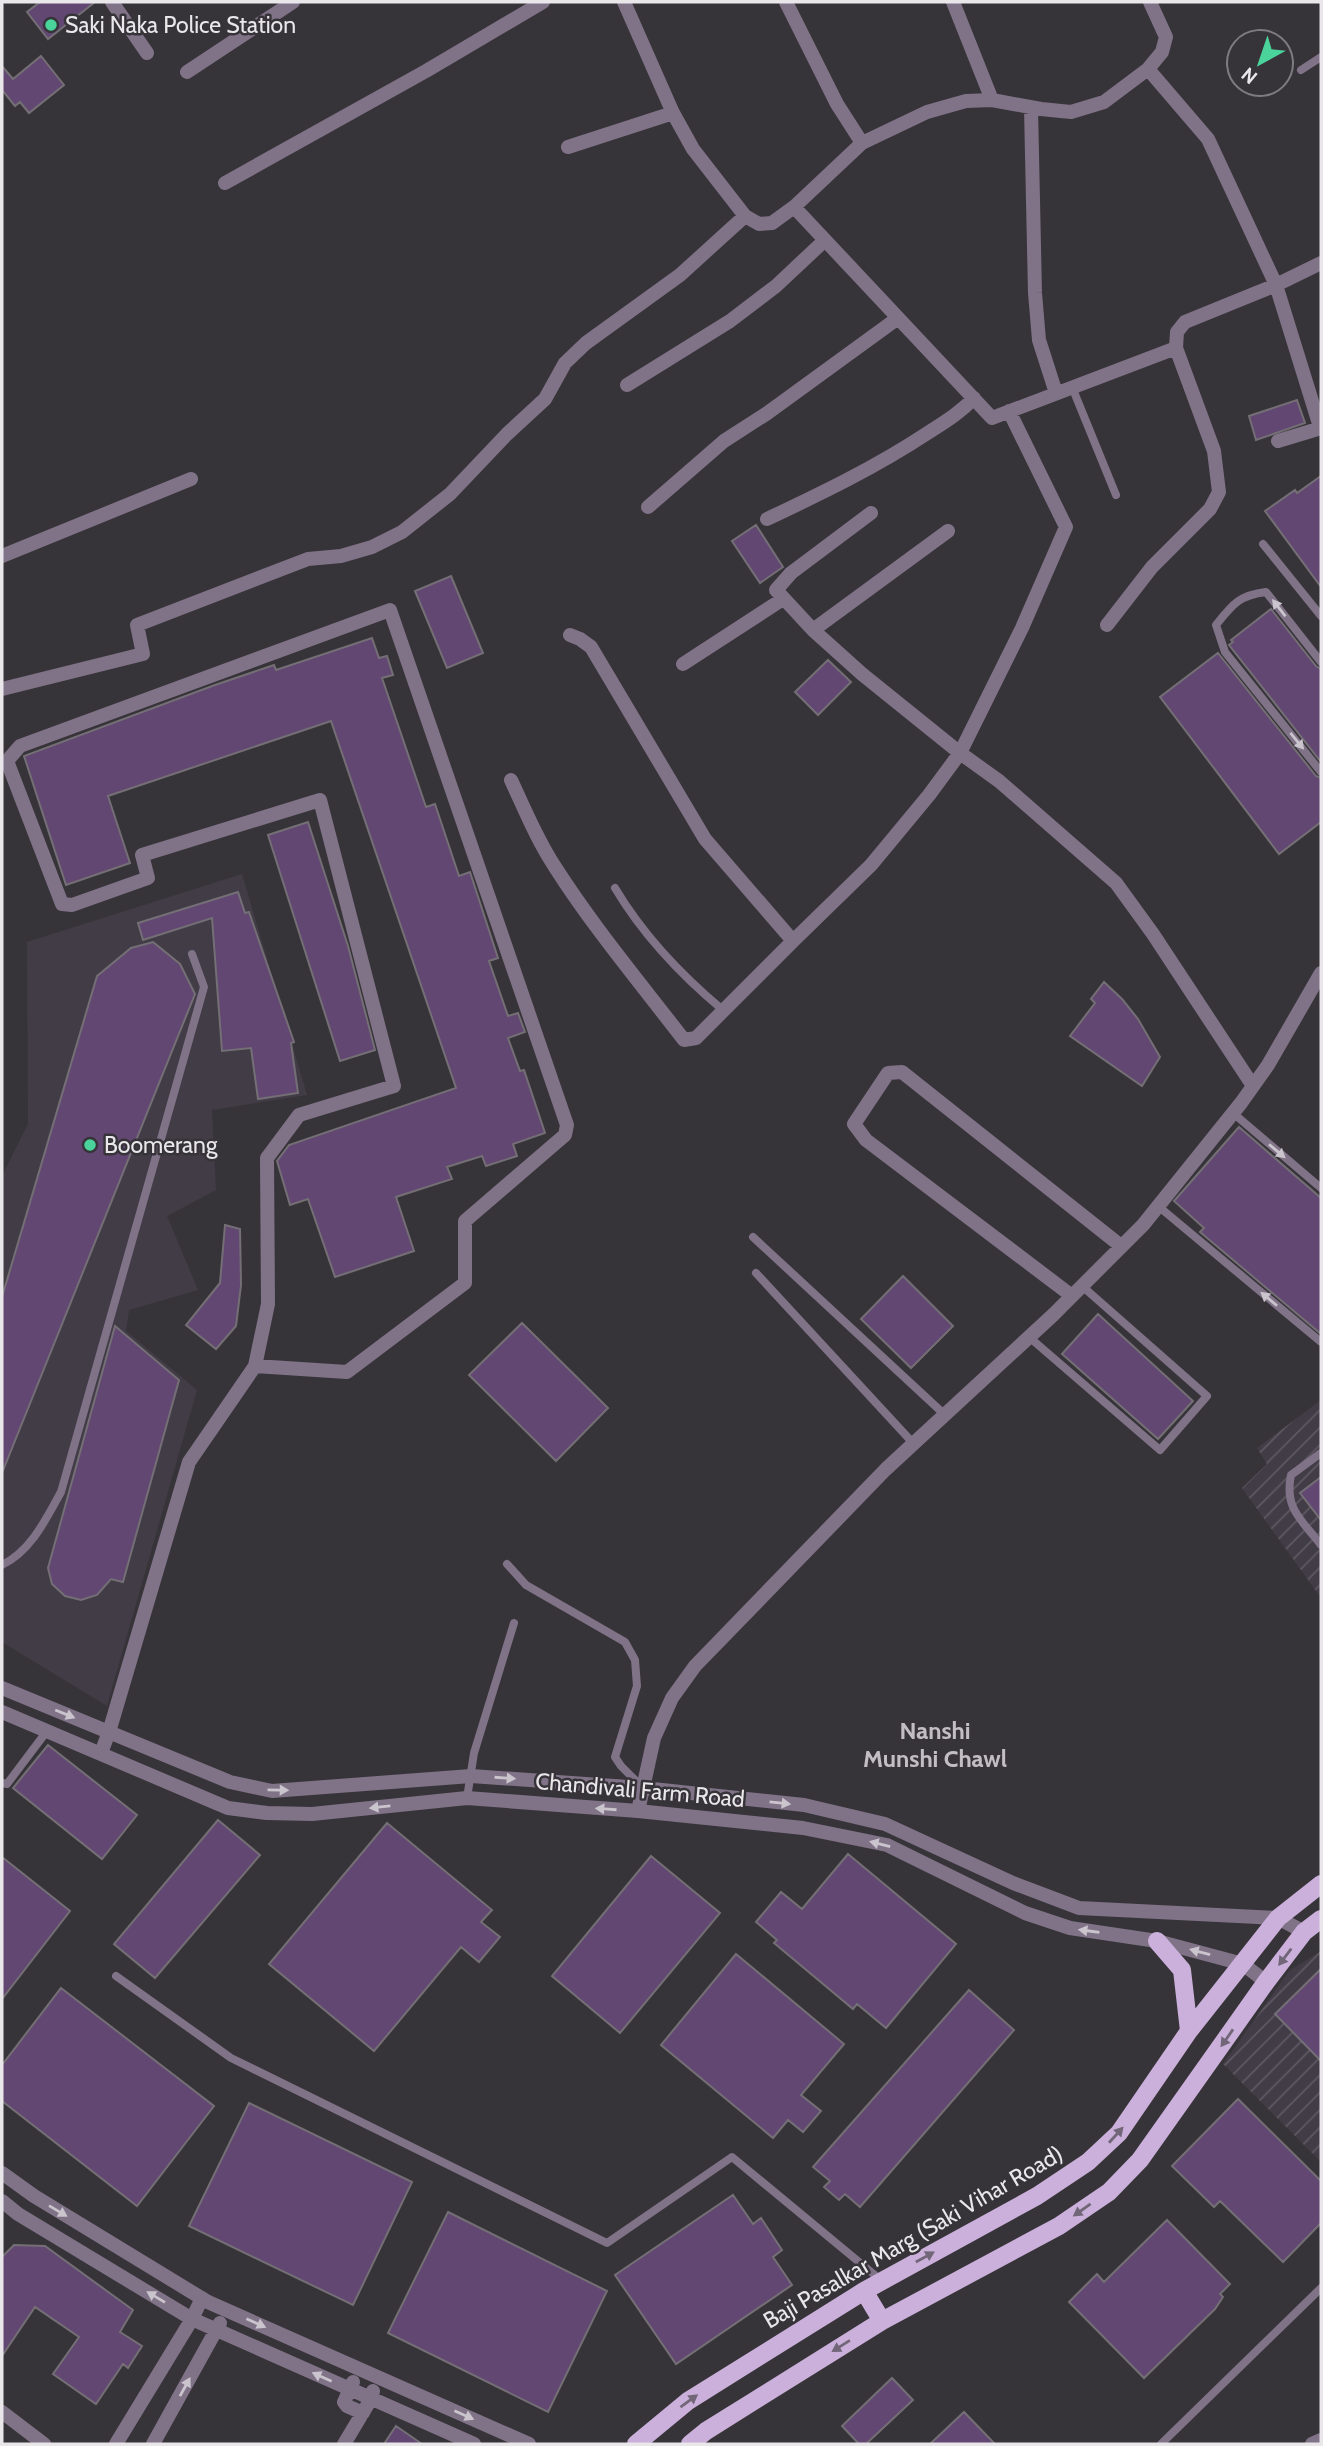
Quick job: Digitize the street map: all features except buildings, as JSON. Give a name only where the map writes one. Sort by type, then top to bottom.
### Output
[{"type":"main road","name":"Baji Pasalkar Marg (Saki Vihar Road)","points":[[636,2444],[688,2401],[864,2291],[1037,2196],[1088,2162],[1119,2133],[1189,2031],[1278,1918],[1321,1884]]},
{"type":"main road","points":[[690,2444],[706,2431],[882,2321],[1059,2226],[1109,2192],[1140,2160],[1304,1932],[1321,1919]]},
{"type":"main road","points":[[1157,1941],[1182,1970],[1189,2031]]},
{"type":"main road","points":[[864,2291],[882,2321]]},
{"type":"street","points":[[112,2],[147,53]]},
{"type":"street","points":[[187,72],[293,2]]},
{"type":"street","points":[[225,183],[543,2]]},
{"type":"street","points":[[624,2],[673,113],[693,149],[745,216],[759,223],[772,222],[793,207],[862,143],[927,112],[966,101],[992,100],[1071,112],[1104,102],[1148,69],[1162,52],[1166,37],[1150,2]]},
{"type":"street","points":[[786,2],[837,104],[862,143]]},
{"type":"street","points":[[953,2],[992,100]]},
{"type":"street","points":[[1148,69],[1208,139],[1276,285],[1321,427],[1278,441]]},
{"type":"street","points":[[1031,108],[1035,293],[1039,340],[1056,393]]},
{"type":"street","points":[[568,147],[673,113]]},
{"type":"street","points":[[793,207],[992,418],[1176,348]]},
{"type":"street","points":[[2,689],[143,654],[137,625],[308,559],[341,556],[372,547],[402,532],[450,494],[507,433],[545,400],[565,363],[586,343],[680,275],[745,216]]},
{"type":"street","points":[[627,386],[730,321],[776,286],[825,240]]},
{"type":"street","points":[[1107,625],[1152,567],[1210,509],[1219,492],[1214,451],[1176,348],[1177,332],[1185,322],[1276,285],[1321,263]]},
{"type":"street","points":[[648,507],[724,441],[766,414],[898,318]]},
{"type":"street","points":[[768,519],[880,462],[954,416],[974,398]]},
{"type":"street","points":[[511,780],[555,867],[608,942],[684,1040],[696,1038],[871,865],[960,753],[1022,628],[1066,527],[1009,411]]},
{"type":"street","points":[[2,556],[191,479]]},
{"type":"street","points":[[871,513],[792,573],[775,590],[813,630],[960,753],[999,780],[1116,883],[1153,934],[1253,1086]]},
{"type":"street","points":[[813,630],[948,531]]},
{"type":"street","points":[[683,664],[783,598]]},
{"type":"street","points":[[101,1753],[189,1462],[256,1366],[268,1304],[267,1158],[299,1115],[394,1086],[320,800],[142,855],[148,878],[72,905],[62,904],[6,761],[20,746],[390,610],[567,1125],[565,1135],[465,1221],[465,1283],[347,1372],[256,1366]]},
{"type":"street","points":[[569,635],[591,647],[705,839],[793,941]]},
{"type":"street","points":[[638,1811],[654,1738],[672,1698],[695,1666],[913,1443],[1077,1291],[1158,1206],[1253,1086],[1321,973]]},
{"type":"street","points":[[1077,1291],[866,1140],[855,1125],[888,1073],[902,1072],[1121,1246]]},
{"type":"street","points":[[2,1688],[225,1780],[272,1791],[471,1776],[643,1788],[804,1805],[885,1824],[1013,1884],[1079,1908],[1278,1918],[1304,1932]]},
{"type":"street","name":"Chandivali Farm Road","points":[[2,1712],[228,1808],[267,1814],[312,1814],[467,1798],[638,1811],[803,1828],[887,1845],[1025,1913],[1070,1928],[1157,1941],[1243,1964],[1266,1982]]},
{"type":"street","points":[[219,1804],[225,1780]]},
{"type":"street","points":[[925,1863],[933,1847]]},
{"type":"street","points":[[2,2173],[202,2298],[529,2444]]},
{"type":"street","points":[[18,2185],[3,2204],[192,2319],[474,2444]]},
{"type":"street","points":[[106,2266],[116,2246]]},
{"type":"street","points":[[116,2444],[202,2298]]},
{"type":"street","points":[[153,2444],[227,2310]]},
{"type":"street","points":[[359,2369],[344,2402],[363,2413]]},
{"type":"street","points":[[344,2444],[371,2399],[376,2376]]},
{"type":"street","points":[[2,2412],[44,2444]]},
{"type":"street","points":[[1312,2444],[1321,2440]]},
{"type":"lane","points":[[1301,70],[1321,57]]},
{"type":"lane","points":[[1072,387],[1116,495]]},
{"type":"lane","points":[[1263,544],[1321,616]]},
{"type":"lane","points":[[1321,662],[1266,592],[1252,594],[1236,601],[1216,625],[1225,652],[1321,772]]},
{"type":"lane","points":[[615,888],[631,914],[677,968],[724,1011]]},
{"type":"lane","points":[[2,1565],[10,1561],[38,1533],[61,1492],[204,987],[192,954]]},
{"type":"lane","points":[[1233,1114],[1321,1188]]},
{"type":"lane","points":[[1158,1206],[1321,1342]]},
{"type":"lane","points":[[753,1237],[944,1414]]},
{"type":"lane","points":[[756,1273],[913,1443]]},
{"type":"lane","points":[[1029,1337],[1160,1450],[1207,1396],[1077,1291]]},
{"type":"lane","points":[[1321,1453],[1291,1475],[1288,1491],[1292,1507],[1321,1545]]},
{"type":"lane","points":[[507,1564],[526,1585],[625,1642],[635,1660],[637,1686],[615,1757],[643,1788]]},
{"type":"lane","points":[[467,1798],[474,1753],[514,1623]]},
{"type":"lane","points":[[2,1783],[6,1784],[47,1731]]},
{"type":"lane","points":[[116,1976],[231,2058],[607,2243],[732,2157],[882,2281]]},
{"type":"lane","points":[[1161,2444],[1321,2288]]},
{"type":"shaded area","points":[[242,874],[307,1095],[212,1110],[216,1190],[167,1216],[198,1290],[129,1310],[126,1331],[197,1390],[107,1706],[2,1642],[2,1176],[28,1124],[27,942]]},
{"type":"shaded area","points":[[1321,1400],[1321,1598],[1242,1488],[1267,1464],[1257,1448]]},
{"type":"shaded area","points":[[1321,1951],[1321,2162],[1223,2064],[1289,1971]]},
{"type":"place","name":"Saki Naka Police Station","points":[[51,25]]},
{"type":"place","name":"Boomerang","points":[[90,1145]]},
{"type":"district","name":"Nanshi Munshi Chawl","points":[[935,1744]]}]
